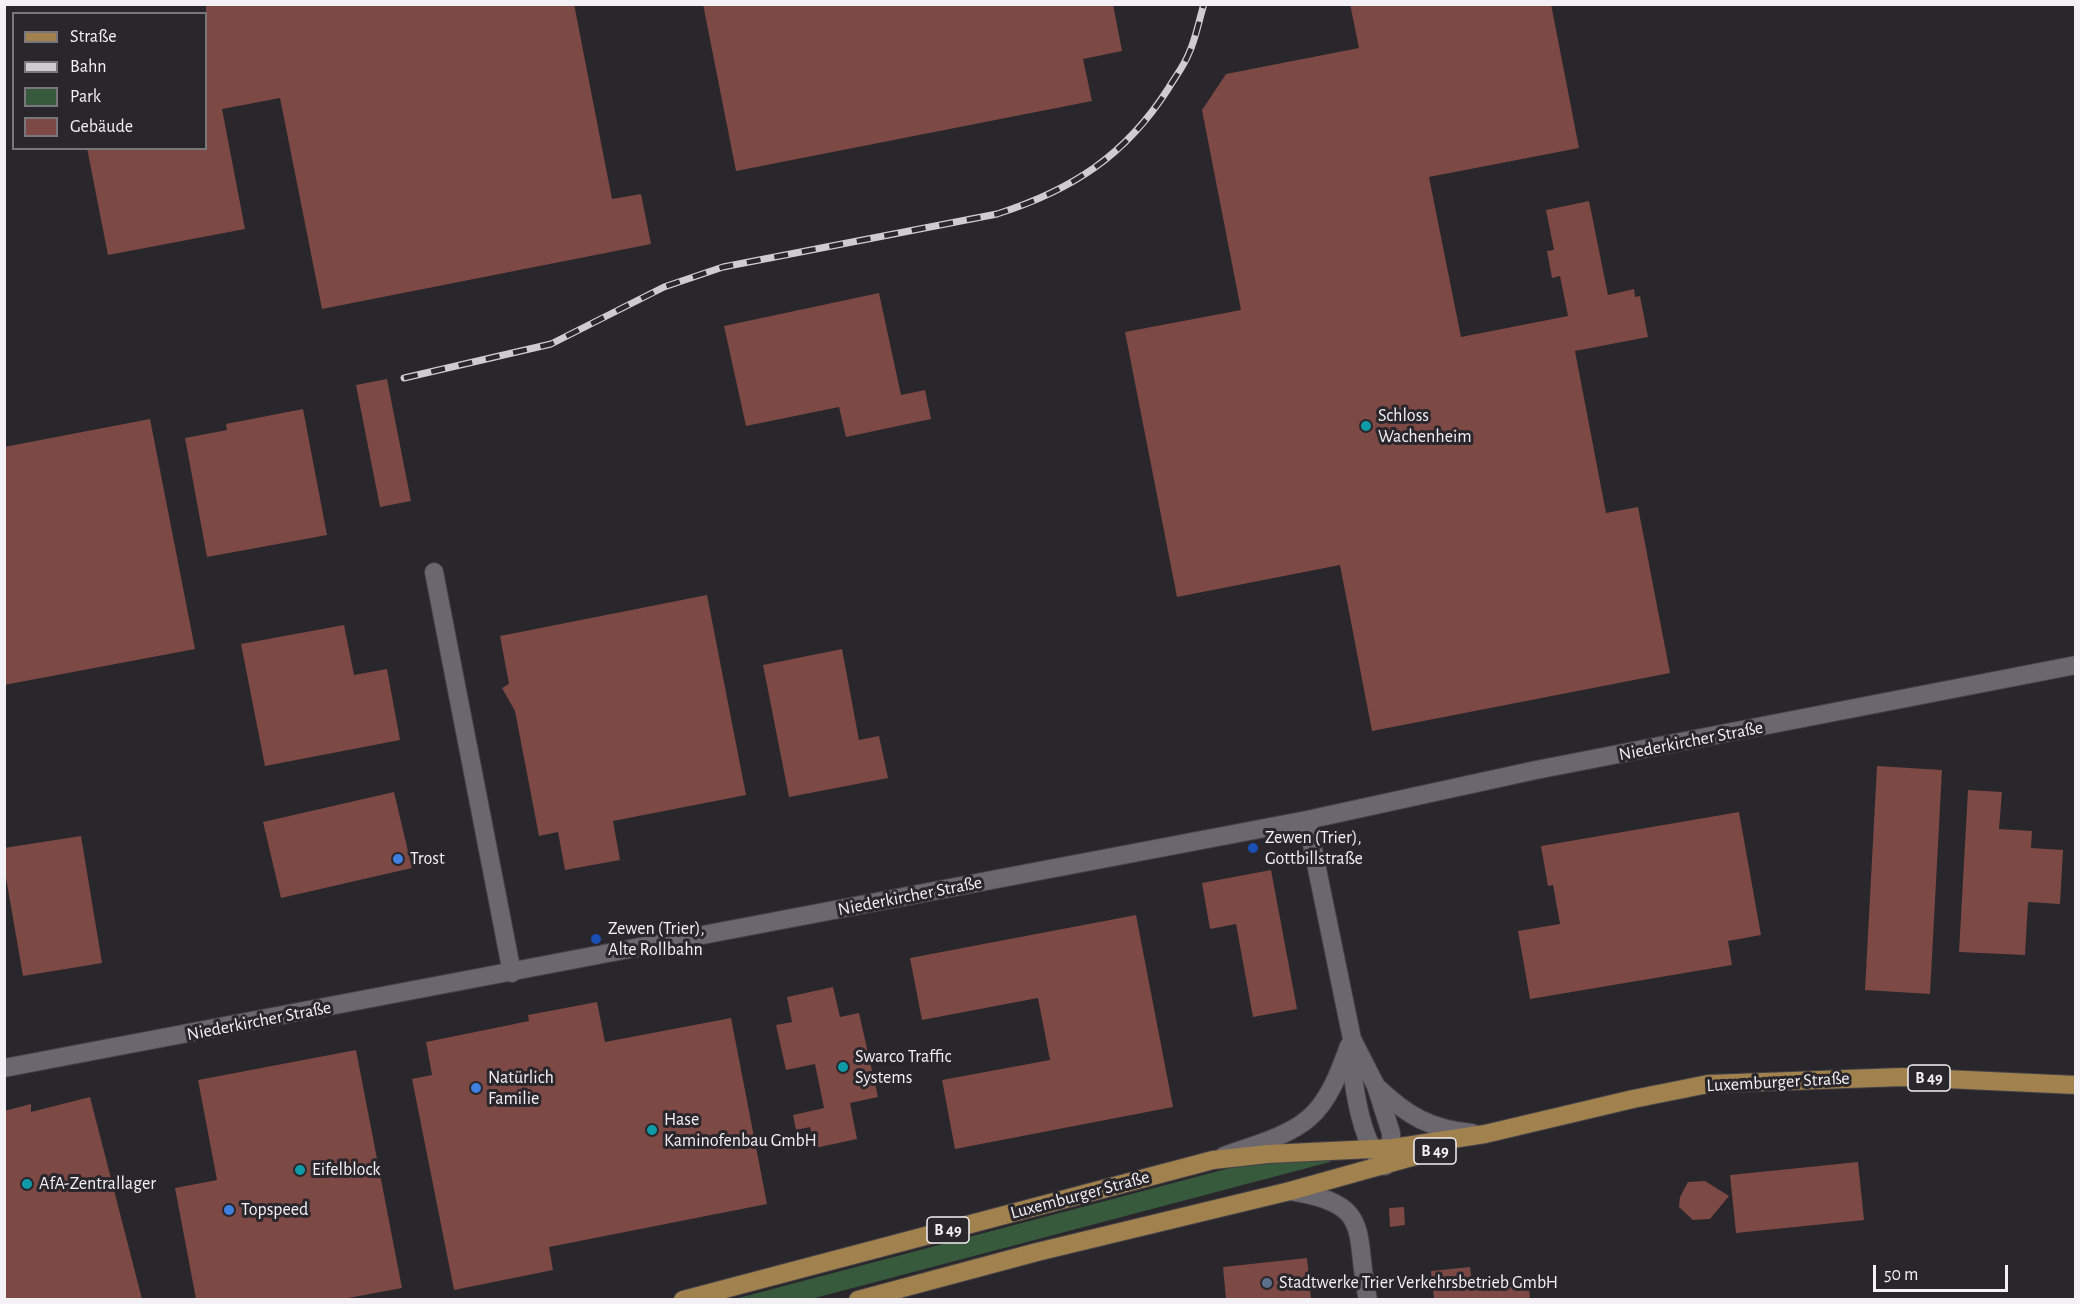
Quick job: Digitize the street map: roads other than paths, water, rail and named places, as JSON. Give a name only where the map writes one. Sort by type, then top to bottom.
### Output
[{"type":"main road","name":"Luxemburger Straße","points":[[858,1299],[1385,1166],[1485,1134],[1708,1084],[1902,1077],[2076,1085]]},
{"type":"main road","name":"Luxemburger Straße","points":[[683,1299],[1213,1160],[1268,1154],[1393,1148],[1485,1134]]},
{"type":"street","points":[[434,573],[513,973]]},
{"type":"street","name":"Niederkircher Straße","points":[[4,1068],[513,973],[1307,820],[1536,770],[2076,665]]},
{"type":"street","points":[[1307,820],[1352,1039],[1352,1066],[1360,1110],[1372,1149],[1385,1166],[1393,1148],[1390,1128],[1376,1086],[1352,1039]]},
{"type":"street","points":[[1213,1160],[1278,1135],[1307,1120],[1329,1092],[1352,1039]]},
{"type":"street","points":[[1376,1086],[1407,1112],[1429,1125],[1449,1131],[1485,1134]]},
{"type":"street","points":[[1290,1191],[1328,1199],[1351,1215],[1360,1241],[1368,1299]]},
{"type":"railway","points":[[404,378],[551,344],[664,287],[723,267],[997,214],[1049,194],[1073,182],[1115,152],[1151,113],[1187,58],[1204,4]]},
{"type":"place","name":"Schloss Wachenheim","points":[[1366,426]]},
{"type":"place","name":"Zewen (Trier), Gottbillstraße","points":[[1253,848]]},
{"type":"place","name":"Trost","points":[[398,859]]},
{"type":"place","name":"Zewen (Trier), Alte Rollbahn","points":[[596,939]]},
{"type":"place","name":"Swarco Traffic Systems","points":[[843,1067]]},
{"type":"place","name":"Natürlich Familie","points":[[476,1088]]},
{"type":"place","name":"Hase Kaminofenbau GmbH","points":[[652,1130]]},
{"type":"place","name":"Eifelblock","points":[[300,1170]]},
{"type":"place","name":"AfA-Zentrallager","points":[[27,1184]]},
{"type":"place","name":"Topspeed","points":[[229,1210]]},
{"type":"place","name":"Stadtwerke Trier Verkehrsbetrieb GmbH","points":[[1267,1283]]}]
